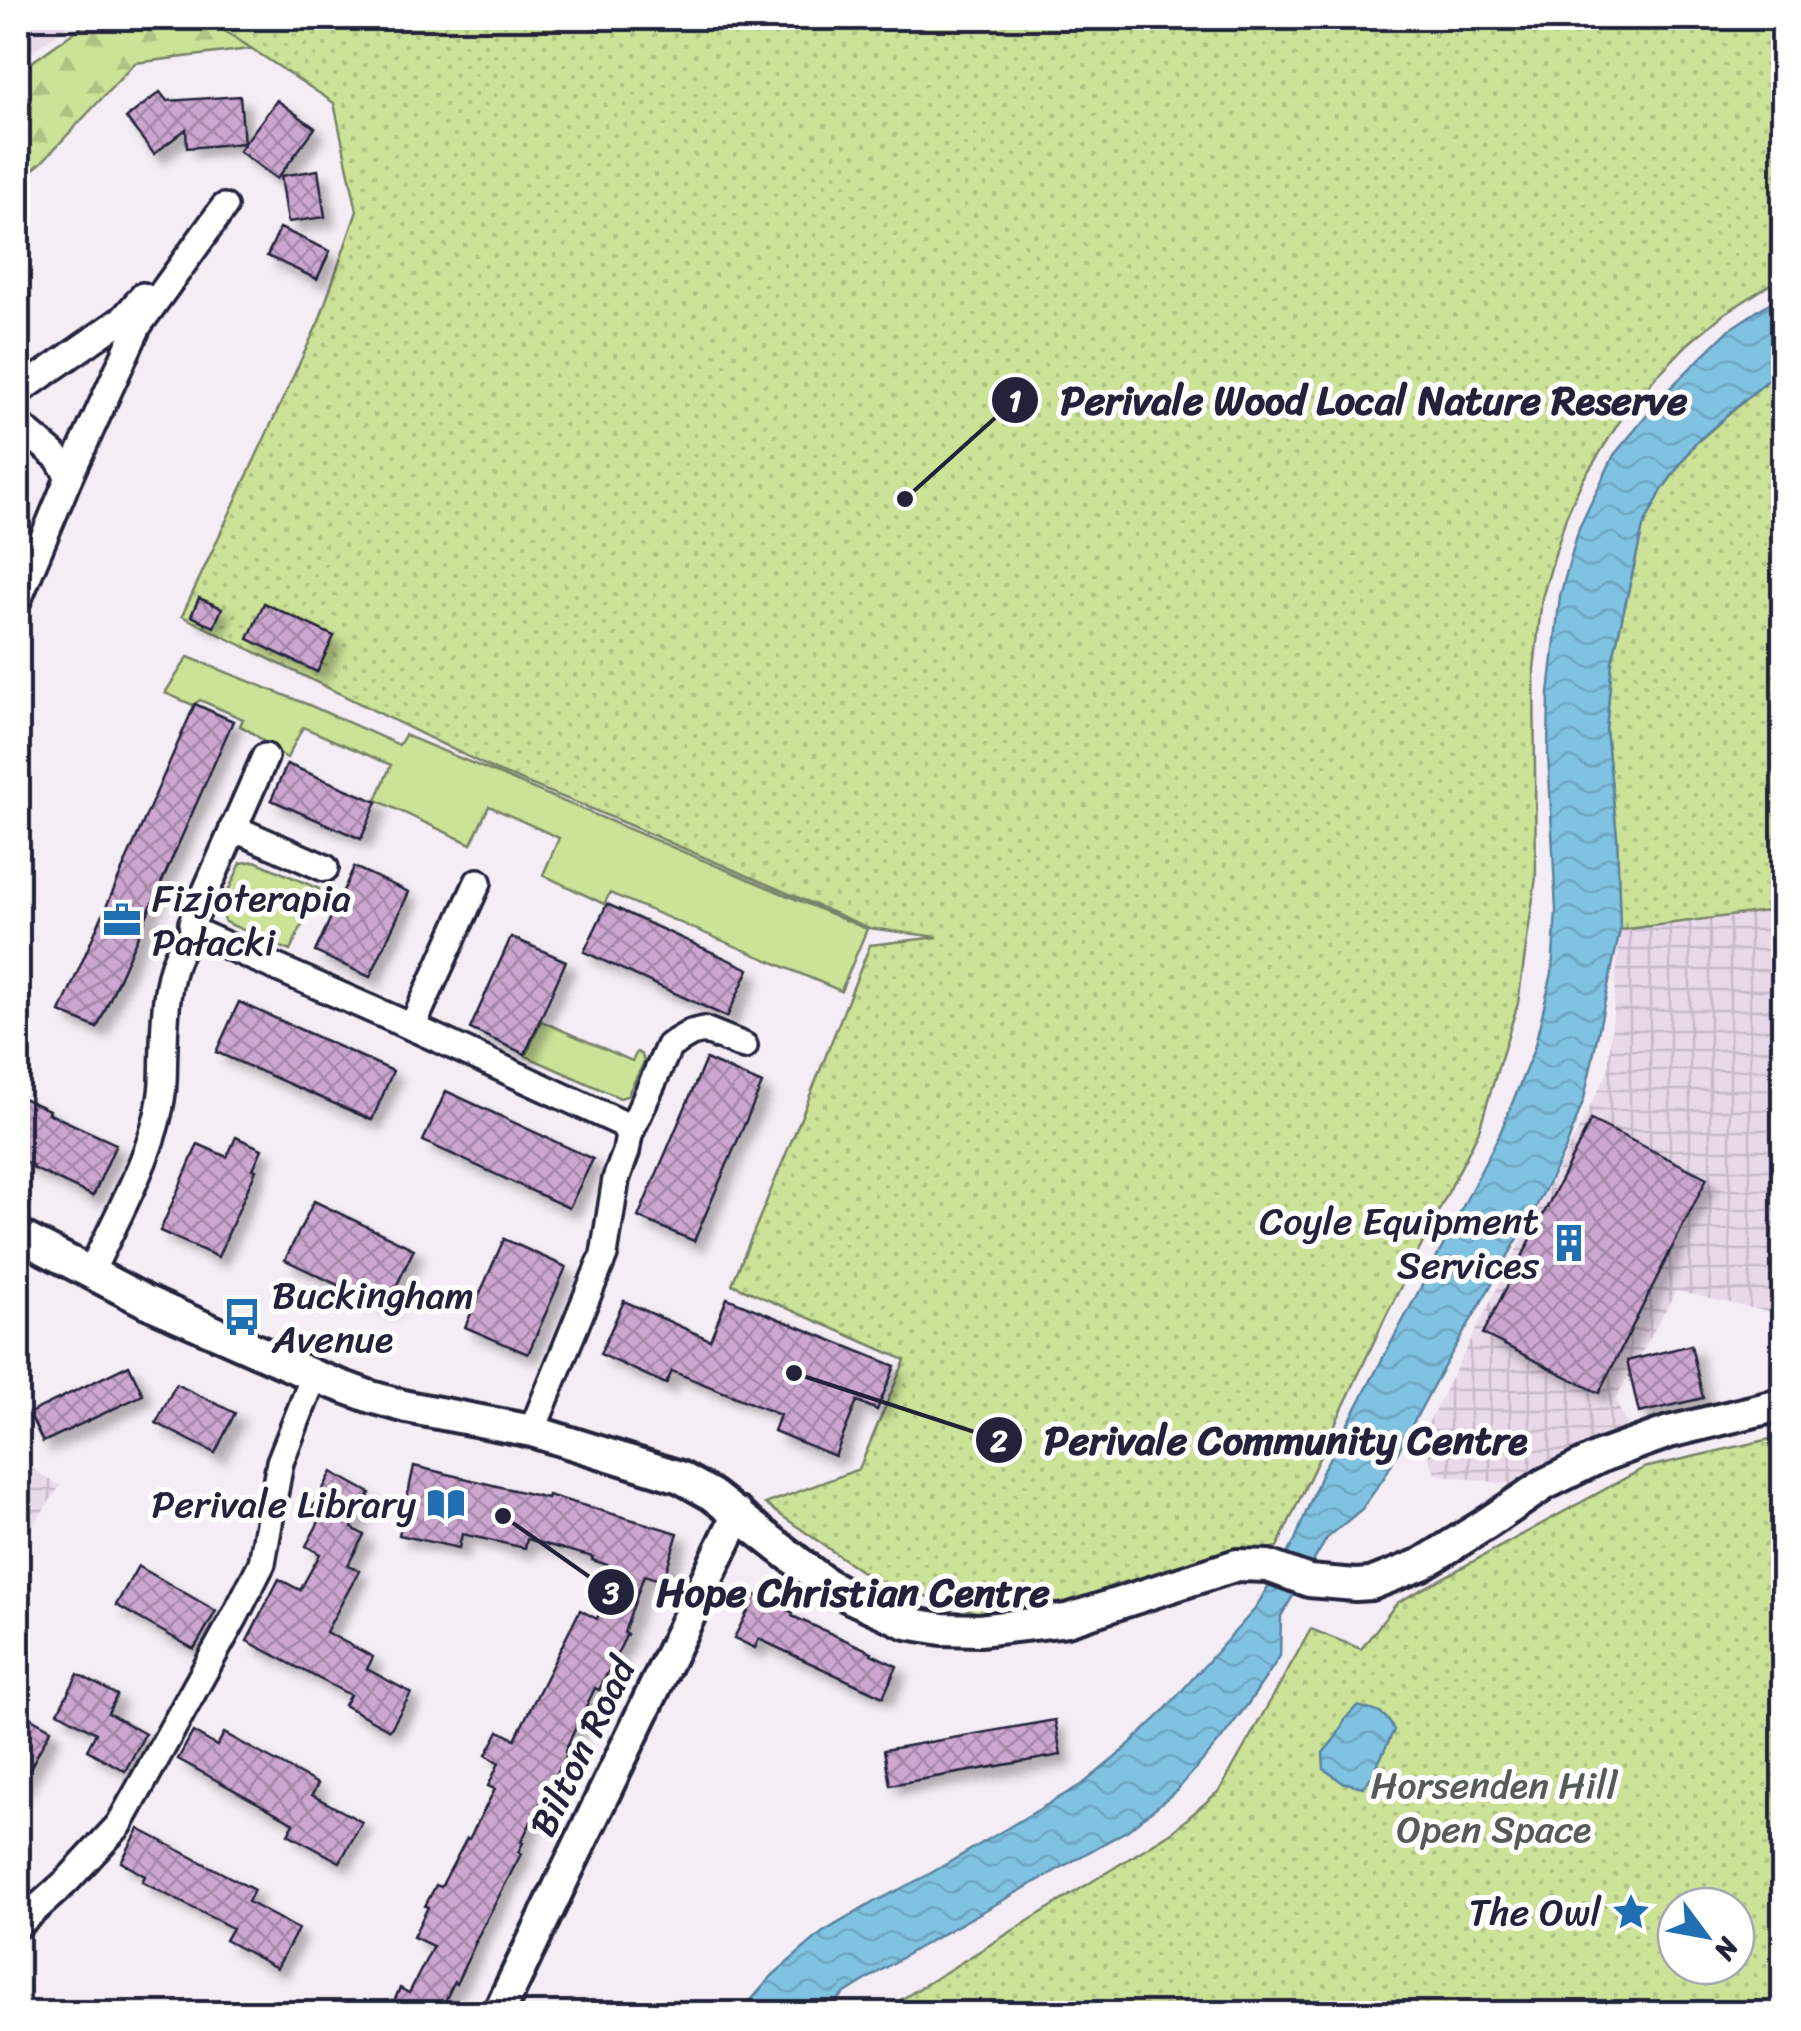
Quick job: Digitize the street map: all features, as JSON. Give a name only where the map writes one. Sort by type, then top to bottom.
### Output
[{"type":"street","points":[[18,392],[124,318],[224,207],[138,326],[18,600]]},
{"type":"street","points":[[28,432],[58,458],[69,477]]},
{"type":"street","points":[[194,935],[192,923],[265,757]]},
{"type":"street","points":[[233,828],[325,868]]},
{"type":"street","points":[[412,1027],[478,882]]},
{"type":"street","points":[[90,1274],[156,1126],[163,1088],[168,990],[182,946],[194,935],[200,934],[412,1027],[623,1124],[629,1135]]},
{"type":"street","points":[[532,1430],[604,1255],[616,1179],[629,1135],[670,1046],[704,1030],[744,1046]]},
{"type":"street","points":[[18,1235],[90,1274],[314,1376],[371,1397],[532,1430],[680,1477],[712,1495],[803,1568],[850,1597],[907,1623],[942,1630],[1066,1620],[1237,1565],[1268,1566],[1309,1581],[1371,1584],[1422,1564],[1544,1484],[1602,1456],[1669,1432],[1784,1404]]},
{"type":"street","points":[[18,1925],[119,1826],[234,1618],[262,1562],[280,1462],[314,1376]]},
{"type":"street","name":"Bilton Road","points":[[498,2014],[738,1514]]},
{"type":"shaded area","points":[[18,18],[78,18],[18,62]]},
{"type":"shaded area","points":[[1783,909],[1784,1284],[1773,1313],[1676,1291],[1615,1400],[1630,1431],[1513,1485],[1435,1474],[1422,1435],[1608,1072],[1620,930]]},
{"type":"shaded area","points":[[18,1460],[60,1486],[18,1548]]},
{"type":"green space","points":[[94,18],[310,18],[266,47],[135,63],[41,163],[18,181],[18,72]]},
{"type":"green space","points":[[205,18],[1783,18],[1783,276],[1724,314],[1654,379],[1623,416],[1582,481],[1566,517],[1542,598],[1534,669],[1536,877],[1518,1003],[1478,1133],[1277,1547],[1116,1584],[1061,1607],[990,1617],[871,1578],[765,1504],[859,1469],[905,1360],[732,1284],[870,945],[938,937],[869,928],[497,771],[182,616],[319,321],[357,211],[334,103]]},
{"type":"green space","points":[[1783,367],[1783,909],[1620,930],[1617,837],[1606,730],[1612,662],[1643,527],[1662,490],[1695,444]]},
{"type":"green space","points":[[188,657],[399,745],[405,735],[867,929],[841,991],[610,893],[604,904],[543,875],[559,838],[489,806],[471,844],[376,800],[391,765],[303,727],[287,758],[240,726],[243,719],[200,700],[193,705],[165,693]]},
{"type":"green space","points":[[255,861],[319,889],[290,951],[225,922],[220,909],[241,863]]},
{"type":"green space","points":[[541,1021],[632,1061],[637,1052],[642,1055],[644,1062],[627,1096],[620,1098],[526,1056]]},
{"type":"green space","name":"Horsenden Hill Open Space","points":[[1783,1436],[1783,2013],[878,2014],[1172,1832],[1220,1790],[1311,1629],[1361,1649],[1397,1603],[1644,1468]]},
{"type":"water","points":[[1783,294],[1783,367],[1694,444],[1662,490],[1643,527],[1612,662],[1606,730],[1617,837],[1620,930],[1584,1099],[1565,1150],[1535,1209],[1385,1476],[1362,1509],[1327,1538],[1281,1616],[1280,1656],[1248,1704],[1177,1790],[1128,1830],[914,1950],[845,1993],[823,2013],[739,2014],[773,1975],[823,1932],[1084,1783],[1161,1714],[1255,1609],[1295,1540],[1323,1470],[1501,1131],[1534,1049],[1552,973],[1556,910],[1549,693],[1560,596],[1579,528],[1614,455],[1669,389],[1730,329]]},
{"type":"water","points":[[1357,1706],[1383,1715],[1394,1730],[1363,1787],[1342,1782],[1324,1769],[1323,1753]]},
{"type":"building","points":[[160,92],[167,101],[240,96],[244,143],[187,148],[186,129],[154,154],[126,118]]},
{"type":"building","points":[[277,100],[315,128],[277,179],[239,151]]},
{"type":"building","points":[[318,170],[325,217],[288,222],[281,176]]},
{"type":"building","points":[[280,228],[330,251],[317,279],[267,256]]},
{"type":"building","points":[[199,598],[222,608],[214,627],[191,616]]},
{"type":"building","points":[[264,603],[334,636],[317,672],[248,639]]},
{"type":"building","points":[[195,704],[233,721],[97,1028],[60,1012]]},
{"type":"building","points":[[287,764],[377,802],[361,839],[271,800]]},
{"type":"building","points":[[354,867],[409,892],[370,977],[315,952]]},
{"type":"building","points":[[607,904],[749,969],[727,1017],[584,952]]},
{"type":"building","points":[[511,937],[566,961],[525,1054],[470,1029]]},
{"type":"building","points":[[239,1002],[393,1071],[372,1120],[216,1052]]},
{"type":"building","points":[[706,1059],[762,1084],[694,1241],[638,1217]]},
{"type":"building","points":[[446,1091],[593,1159],[569,1208],[423,1141]]},
{"type":"building","points":[[18,1096],[116,1144],[93,1196],[18,1159]]},
{"type":"building","points":[[1591,1120],[1707,1178],[1599,1393],[1483,1334]]},
{"type":"building","points":[[236,1137],[262,1149],[218,1257],[160,1231],[198,1144],[227,1157]]},
{"type":"building","points":[[314,1201],[414,1249],[386,1308],[285,1260]]},
{"type":"building","points":[[504,1239],[566,1267],[528,1354],[465,1327]]},
{"type":"building","points":[[727,1298],[895,1366],[877,1410],[857,1401],[835,1456],[774,1431],[780,1415],[672,1371],[666,1384],[600,1354],[624,1301],[710,1340]]},
{"type":"building","points":[[1691,1345],[1703,1398],[1639,1413],[1627,1361]]},
{"type":"building","points":[[129,1365],[143,1395],[43,1442],[29,1413]]},
{"type":"building","points":[[176,1384],[235,1413],[215,1453],[156,1423]]},
{"type":"building","points":[[414,1466],[547,1498],[548,1495],[678,1533],[663,1581],[644,1575],[624,1633],[627,1634],[599,1690],[595,1688],[568,1744],[568,1753],[521,1842],[521,1854],[454,1982],[441,2010],[448,2014],[388,2014],[400,1988],[409,1993],[433,1946],[413,1937],[436,1885],[441,1887],[495,1789],[488,1786],[499,1763],[486,1755],[499,1731],[515,1739],[580,1610],[597,1619],[617,1568],[592,1560],[593,1557],[527,1539],[525,1548],[462,1534],[459,1548],[399,1535]]},
{"type":"building","points":[[332,1472],[370,1493],[352,1528],[364,1535],[348,1565],[359,1571],[326,1632],[373,1657],[367,1669],[411,1693],[390,1730],[344,1705],[350,1695],[247,1641],[279,1579],[300,1590],[320,1554],[306,1546],[322,1516],[311,1511]]},
{"type":"building","points":[[138,1566],[216,1611],[194,1649],[116,1605]]},
{"type":"building","points":[[756,1595],[897,1666],[883,1697],[759,1639],[755,1648],[734,1638]]},
{"type":"building","points":[[78,1674],[117,1695],[108,1713],[145,1734],[125,1771],[87,1750],[96,1733],[58,1712]]},
{"type":"building","points":[[18,1711],[51,1729],[18,1791]]},
{"type":"building","points":[[1055,1720],[1061,1755],[890,1785],[884,1750]]},
{"type":"building","points":[[193,1732],[217,1746],[224,1733],[318,1784],[312,1795],[362,1822],[340,1862],[288,1834],[294,1823],[178,1759]]},
{"type":"building","points":[[139,1829],[254,1890],[248,1902],[298,1929],[277,1968],[225,1940],[232,1928],[142,1882],[145,1876],[121,1862]]},
{"type":"railway","points":[[18,24],[26,18]]},
{"type":"place","name":"Perivale Wood Local Nature Reserve","points":[[905,499]]},
{"type":"place","name":"Fizjoterapia Pałacki","points":[[122,920]]},
{"type":"place","name":"Coyle Equipment Services","points":[[1569,1243]]},
{"type":"place","name":"Buckingham Avenue","points":[[242,1317]]},
{"type":"place","name":"Perivale Community Centre","points":[[794,1373]]},
{"type":"place","name":"Perivale Library","points":[[446,1504]]},
{"type":"place","name":"Hope Christian Centre","points":[[503,1516]]},
{"type":"place","name":"The Owl","points":[[1631,1912]]}]
